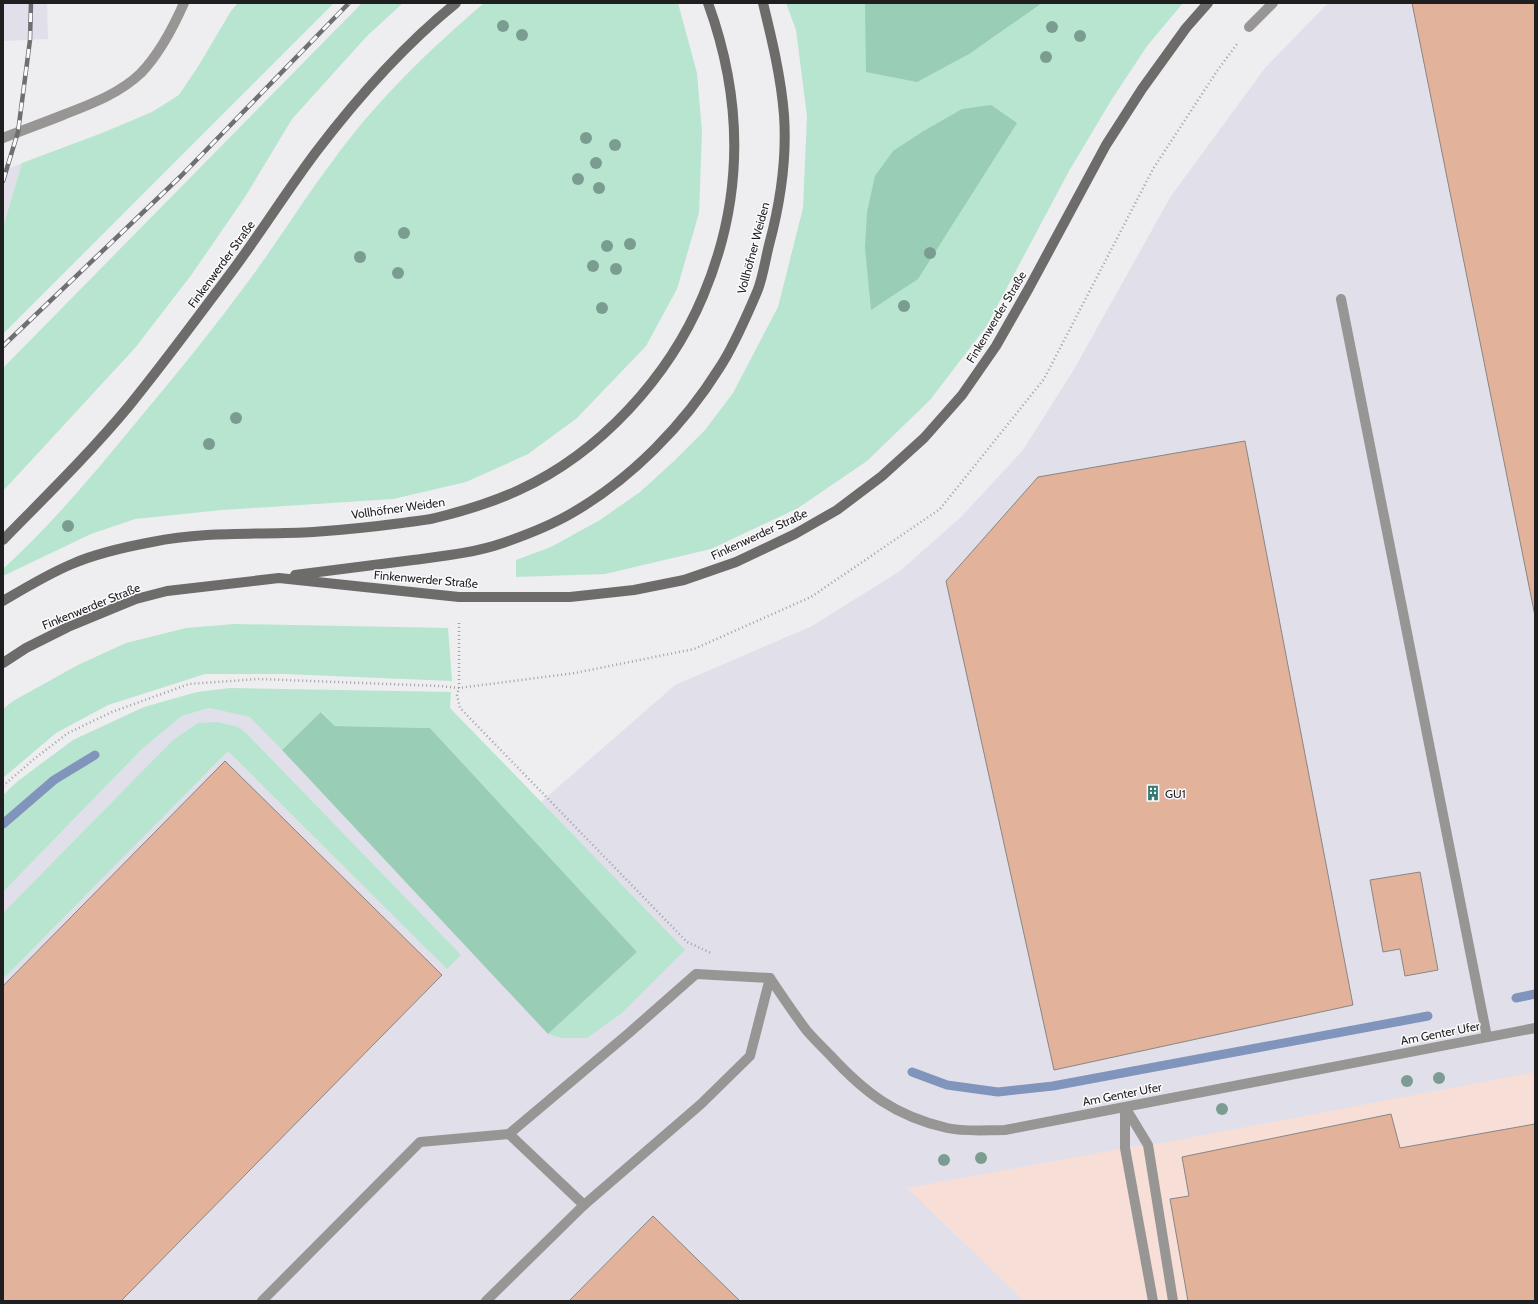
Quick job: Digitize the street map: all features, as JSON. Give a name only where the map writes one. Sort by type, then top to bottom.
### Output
[{"type":"main road","name":"Finkenwerder Straße","points":[[3,540],[66,476],[128,407],[181,341],[246,253],[316,153],[358,101],[400,54],[441,15],[456,3]]},
{"type":"main road","name":"Vollhöfner Weiden","points":[[3,601],[72,564],[111,551],[154,541],[204,535],[313,532],[433,519],[481,505],[521,489],[562,466],[596,440],[643,395],[686,334],[706,290],[724,239],[734,182],[734,117],[731,92],[723,52],[708,3]]},
{"type":"main road","name":"Vollhöfner Weiden","points":[[280,578],[458,554],[501,544],[540,529],[572,513],[631,471],[660,444],[692,407],[720,367],[758,290],[775,224],[783,156],[784,117],[779,72],[763,3]]},
{"type":"main road","name":"Finkenwerder Straße","points":[[3,663],[26,648],[68,627],[136,600],[167,591],[280,578],[459,597],[570,597],[634,590],[684,580],[736,562],[795,534],[837,510],[882,476],[924,438],[962,394],[996,346],[1106,145],[1142,89],[1186,28],[1208,3]]},
{"type":"street","points":[[3,138],[93,104],[126,86],[141,72],[158,52],[171,31],[184,3]]},
{"type":"street","points":[[1249,28],[1273,3]]},
{"type":"street","points":[[1341,299],[1487,1037]]},
{"type":"street","points":[[262,1301],[420,1142],[509,1134],[629,1033],[696,974],[770,978],[750,1056],[700,1104],[584,1205],[486,1301]]},
{"type":"street","name":"Am Genter Ufer","points":[[770,978],[807,1031],[848,1074],[870,1094],[898,1111],[919,1120],[948,1128],[972,1130],[1005,1130],[1535,1028]]},
{"type":"street","points":[[1125,1107],[1125,1148],[1154,1301]]},
{"type":"street","points":[[1125,1107],[1148,1145],[1172,1301]]},
{"type":"street","points":[[509,1134],[584,1205]]},
{"type":"path","points":[[3,786],[34,759],[68,733],[112,712],[189,684],[258,678],[459,688],[575,673],[694,649],[811,597],[940,509],[1044,379],[1153,169],[1217,71],[1249,28]]},
{"type":"path","points":[[459,622],[459,688],[457,695],[460,708],[687,942],[715,954]]},
{"type":"shaded area","points":[[3,3],[47,3],[48,39],[3,41]]},
{"type":"shaded area","points":[[1328,3],[1535,3],[1535,1301],[3,1301],[3,892],[143,748],[182,716],[209,708],[251,717],[548,1033],[637,952],[517,823],[675,685],[812,626],[900,571],[961,517],[1023,450],[1073,371],[1171,196],[1265,68]]},
{"type":"shaded area","points":[[22,163],[3,227],[3,171]]},
{"type":"shaded area","points":[[1535,1072],[1535,1301],[1024,1301],[907,1188],[1125,1148],[1167,1142]]},
{"type":"green space","points":[[238,3],[334,3],[3,334],[3,227],[22,163],[102,133],[152,112],[179,95],[199,65],[231,11]]},
{"type":"green space","points":[[362,3],[403,3],[367,36],[292,119],[245,197],[192,274],[135,348],[3,491],[3,368]]},
{"type":"green space","points":[[484,3],[678,3],[697,73],[702,132],[699,213],[677,289],[646,346],[577,418],[528,454],[466,482],[393,499],[222,510],[135,519],[91,534],[3,576],[3,569],[38,535],[87,481],[195,351],[253,275],[322,176],[366,119],[403,78]]},
{"type":"green space","points":[[786,3],[1183,3],[1147,46],[1112,99],[1069,171],[986,327],[930,400],[867,461],[798,508],[711,549],[605,574],[516,577],[516,560],[551,547],[600,520],[640,492],[705,430],[733,393],[778,307],[803,208],[807,116],[796,30]]},
{"type":"green space","points":[[865,3],[1042,3],[969,54],[917,82],[866,72]]},
{"type":"green space","points":[[991,105],[1017,123],[918,279],[871,310],[865,248],[867,212],[875,176],[893,151],[922,132],[962,109]]},
{"type":"green space","points":[[234,624],[448,628],[452,681],[285,674],[205,674],[108,705],[56,733],[3,778],[3,709],[13,701],[78,665],[126,643],[186,628]]},
{"type":"green space","points":[[230,688],[451,692],[450,708],[685,950],[622,1013],[587,1038],[561,1038],[548,1034],[637,952],[430,728],[335,726],[322,712],[282,750],[250,717],[209,708],[182,716],[143,748],[3,892],[3,795],[18,781],[73,740],[144,707],[197,692]]},
{"type":"green space","points":[[321,712],[335,726],[430,728],[637,952],[548,1034],[282,750]]},
{"type":"green space","points":[[218,722],[238,727],[246,733],[461,955],[447,969],[228,751],[3,979],[3,913],[173,740],[198,723]]},
{"type":"building","points":[[1412,3],[1535,3],[1535,616]]},
{"type":"building","name":"GU1","points":[[1245,441],[1353,1005],[1054,1070],[946,581],[1038,477]]},
{"type":"building","points":[[225,761],[442,975],[121,1301],[3,1301],[3,986]]},
{"type":"building","points":[[1420,872],[1438,970],[1405,976],[1400,949],[1383,952],[1370,880]]},
{"type":"building","points":[[1391,1114],[1400,1148],[1535,1124],[1535,1301],[1188,1301],[1170,1199],[1189,1196],[1182,1157]]},
{"type":"building","points":[[653,1216],[740,1301],[569,1301]]},
{"type":"waterway","points":[[3,824],[54,780],[95,755]]},
{"type":"waterway","points":[[1516,998],[1535,994]]},
{"type":"waterway","points":[[912,1072],[947,1085],[998,1092],[1053,1086],[1428,1016]]},
{"type":"railway","points":[[3,181],[18,132],[30,40],[31,3]]},
{"type":"railway","points":[[3,346],[181,176],[349,3]]},
{"type":"place","name":"GU1","points":[[1153,793]]}]
